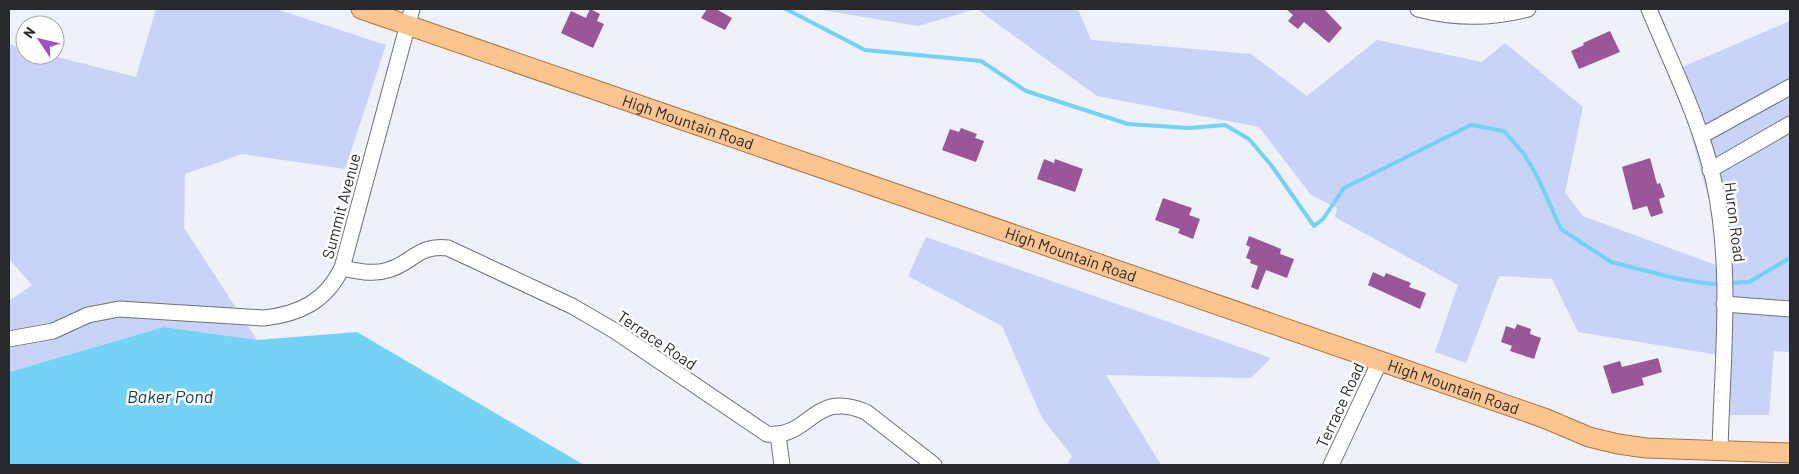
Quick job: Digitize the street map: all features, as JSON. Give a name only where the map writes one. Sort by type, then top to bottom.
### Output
[{"type":"main road","name":"High Mountain Road","points":[[361,9],[410,16],[1544,418],[1589,436],[1646,448],[1790,453]]},
{"type":"street","points":[[1418,9],[1457,17],[1482,17],[1528,9]]},
{"type":"street","name":"Huron Road","points":[[1649,9],[1701,136],[1720,218],[1724,267],[1720,451]]},
{"type":"street","name":"Summit Avenue","points":[[9,338],[53,331],[104,310],[119,309],[264,318],[297,312],[319,299],[336,281],[342,268],[410,16]]},
{"type":"street","points":[[1701,136],[1790,87]]},
{"type":"street","points":[[1710,170],[1790,124]]},
{"type":"street","name":"Terrace Road","points":[[342,268],[376,272],[402,264],[427,248],[448,248],[572,306],[615,331],[758,429],[778,435]]},
{"type":"street","points":[[1724,304],[1790,309]]},
{"type":"street","name":"Terrace Road","points":[[1331,465],[1380,361]]},
{"type":"street","points":[[782,465],[778,435],[798,428],[817,412],[829,407],[854,407],[866,412],[934,465]]},
{"type":"shaded area","points":[[156,9],[276,9],[386,45],[345,169],[242,154],[185,174],[184,228],[257,340],[164,327],[9,372],[9,301],[32,285],[9,259],[9,44],[15,46],[15,65],[65,65],[65,59],[136,77]]},
{"type":"shaded area","points":[[816,9],[976,9],[918,26]]},
{"type":"shaded area","points":[[977,9],[1078,9],[1091,40],[1251,54],[1307,96],[1377,40],[1482,62],[1505,43],[1583,107],[1565,193],[1583,216],[1729,270],[1673,71],[1790,21],[1790,352],[1774,351],[1769,415],[1723,415],[1725,356],[1578,332],[1552,279],[1499,276],[1466,363],[1435,352],[1458,285],[1335,217],[1337,208],[1311,195],[1259,127],[1097,96]]},
{"type":"shaded area","points":[[926,237],[1271,358],[1251,378],[1106,375],[1161,465],[1067,465],[1072,456],[1042,418],[1002,326],[908,276]]},
{"type":"water","name":"Baker Pond","points":[[164,327],[257,340],[357,332],[584,465],[9,465],[9,372]]},
{"type":"building","points":[[590,9],[600,14],[597,21],[604,24],[593,48],[561,33],[571,11],[586,18]]},
{"type":"building","points":[[707,9],[716,9],[732,18],[725,30],[701,18]]},
{"type":"building","points":[[1286,9],[1324,9],[1342,28],[1329,43],[1304,22],[1298,29],[1288,21],[1293,15]]},
{"type":"building","points":[[1610,31],[1620,52],[1579,69],[1571,51],[1584,45],[1583,43]]},
{"type":"building","points":[[961,128],[977,134],[975,138],[984,141],[976,162],[942,150],[950,129],[959,132]]},
{"type":"building","points":[[1650,158],[1657,184],[1660,183],[1665,197],[1659,199],[1663,213],[1651,217],[1647,206],[1633,210],[1622,167]]},
{"type":"building","points":[[1044,159],[1054,163],[1055,159],[1083,169],[1075,192],[1037,179]]},
{"type":"building","points":[[1163,198],[1192,208],[1189,215],[1200,219],[1193,239],[1178,233],[1180,229],[1155,220]]},
{"type":"building","points":[[1249,236],[1281,249],[1280,254],[1294,259],[1287,278],[1266,270],[1258,290],[1251,287],[1258,266],[1250,263],[1251,260],[1246,258],[1250,247],[1246,245]]},
{"type":"building","points":[[1373,272],[1384,277],[1386,273],[1411,283],[1409,287],[1426,293],[1420,309],[1368,285]]},
{"type":"building","points":[[1517,324],[1531,329],[1530,334],[1541,338],[1534,359],[1510,351],[1512,346],[1501,342],[1506,326],[1515,329]]},
{"type":"building","points":[[1658,358],[1662,372],[1642,378],[1644,385],[1612,394],[1603,366],[1620,361],[1622,367]]},
{"type":"waterway","points":[[786,9],[865,50],[981,61],[1026,91],[1128,124],[1189,128],[1225,125],[1249,139],[1271,165],[1314,226],[1323,219],[1344,188],[1471,125],[1504,131],[1524,154],[1537,176],[1561,229],[1611,262],[1679,279],[1711,284],[1722,283]]},
{"type":"waterway","points":[[1729,283],[1749,282],[1790,258]]}]
